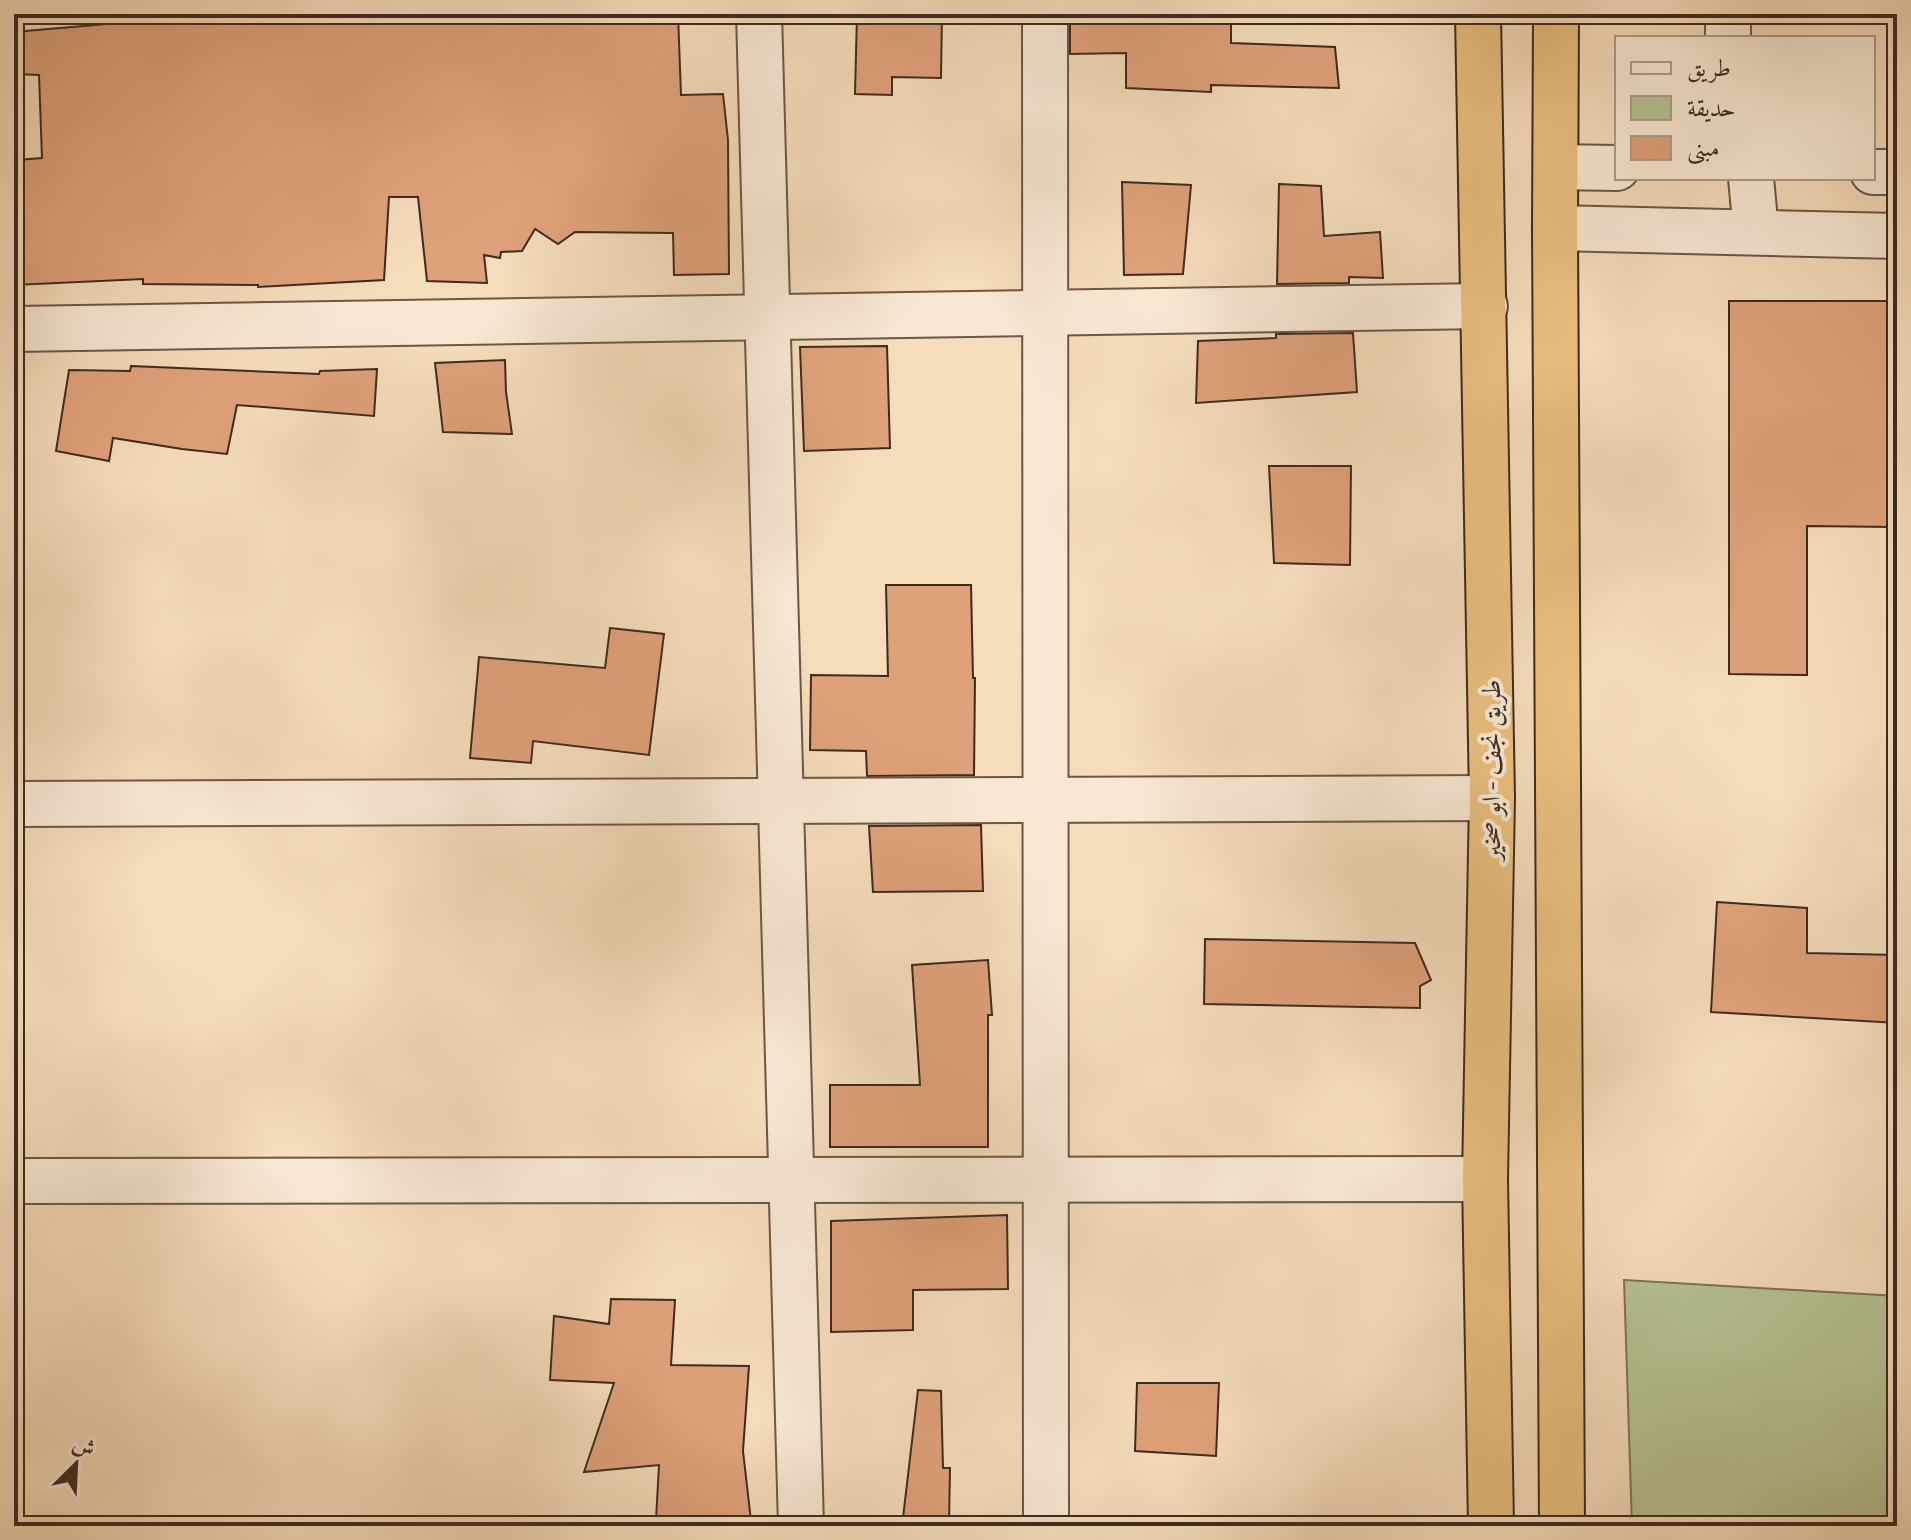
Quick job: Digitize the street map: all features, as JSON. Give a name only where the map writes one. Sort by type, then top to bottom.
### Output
[{"type":"highway","name":"طريق نجف - ابو صخير","points":[[1478,14],[1492,798],[1485,1179],[1491,1526]]},
{"type":"highway","points":[[1556,14],[1562,1526]]},
{"type":"street","points":[[759,14],[801,1526]]},
{"type":"street","points":[[1045,14],[1046,1526]]},
{"type":"street","points":[[1728,14],[1728,36]]},
{"type":"street","points":[[1556,167],[1615,168]]},
{"type":"street","points":[[1875,172],[1897,172]]},
{"type":"street","points":[[1751,180],[1756,232]]},
{"type":"street","points":[[1555,228],[1897,236]]},
{"type":"street","points":[[14,329],[1485,306]]},
{"type":"street","points":[[14,804],[1492,798]]},
{"type":"street","points":[[14,1181],[1485,1179]]},
{"type":"green space","points":[[1624,1280],[1897,1296],[1897,1526],[1632,1526]]},
{"type":"building","points":[[678,14],[681,95],[723,94],[728,140],[729,274],[674,275],[673,233],[575,232],[558,244],[535,229],[522,251],[501,252],[500,258],[484,255],[487,283],[427,281],[418,197],[389,197],[384,280],[258,287],[143,284],[143,279],[14,285],[14,227],[19,226],[17,160],[42,158],[39,75],[14,74],[14,32],[130,22],[252,21],[252,17],[403,15],[403,18]]},
{"type":"building","points":[[857,14],[942,14],[941,78],[892,77],[892,95],[855,94]]},
{"type":"building","points":[[1070,14],[1231,14],[1231,43],[1335,47],[1339,88],[1211,85],[1211,92],[1126,88],[1126,53],[1070,54]]},
{"type":"building","points":[[1122,182],[1191,185],[1183,274],[1124,275]]},
{"type":"building","points":[[1279,184],[1321,186],[1324,236],[1380,232],[1383,278],[1349,277],[1349,283],[1277,284]]},
{"type":"building","points":[[1729,301],[1897,301],[1893,527],[1807,526],[1807,675],[1729,674]]},
{"type":"building","points":[[1353,333],[1357,392],[1196,403],[1198,341],[1276,338],[1276,334]]},
{"type":"building","points":[[887,346],[890,448],[804,451],[800,347]]},
{"type":"building","points":[[505,360],[512,434],[443,432],[435,363]]},
{"type":"building","points":[[131,366],[319,374],[320,371],[377,369],[374,416],[237,405],[227,454],[113,438],[109,461],[56,451],[69,370],[130,371]]},
{"type":"building","points":[[1269,466],[1351,466],[1350,565],[1274,563]]},
{"type":"building","points":[[886,585],[971,585],[975,678],[974,775],[867,776],[866,751],[810,750],[811,675],[888,676]]},
{"type":"building","points":[[610,628],[664,634],[649,755],[533,741],[531,763],[470,758],[479,657],[605,668]]},
{"type":"building","points":[[981,825],[983,891],[873,892],[869,826]]},
{"type":"building","points":[[1717,902],[1807,908],[1807,953],[1897,955],[1897,1023],[1711,1012]]},
{"type":"building","points":[[1205,939],[1415,943],[1431,980],[1420,986],[1420,1008],[1204,1004]]},
{"type":"building","points":[[988,960],[992,1015],[988,1015],[988,1147],[830,1147],[830,1085],[920,1085],[912,965]]},
{"type":"building","points":[[1007,1215],[1008,1289],[913,1290],[913,1330],[831,1332],[831,1221]]},
{"type":"building","points":[[611,1299],[675,1300],[671,1365],[749,1366],[743,1451],[751,1521],[656,1520],[659,1465],[584,1472],[614,1383],[550,1380],[554,1316],[609,1324]]},
{"type":"building","points":[[1137,1383],[1219,1383],[1216,1456],[1135,1451]]},
{"type":"building","points":[[918,1390],[941,1391],[943,1468],[950,1468],[949,1525],[903,1518]]}]
